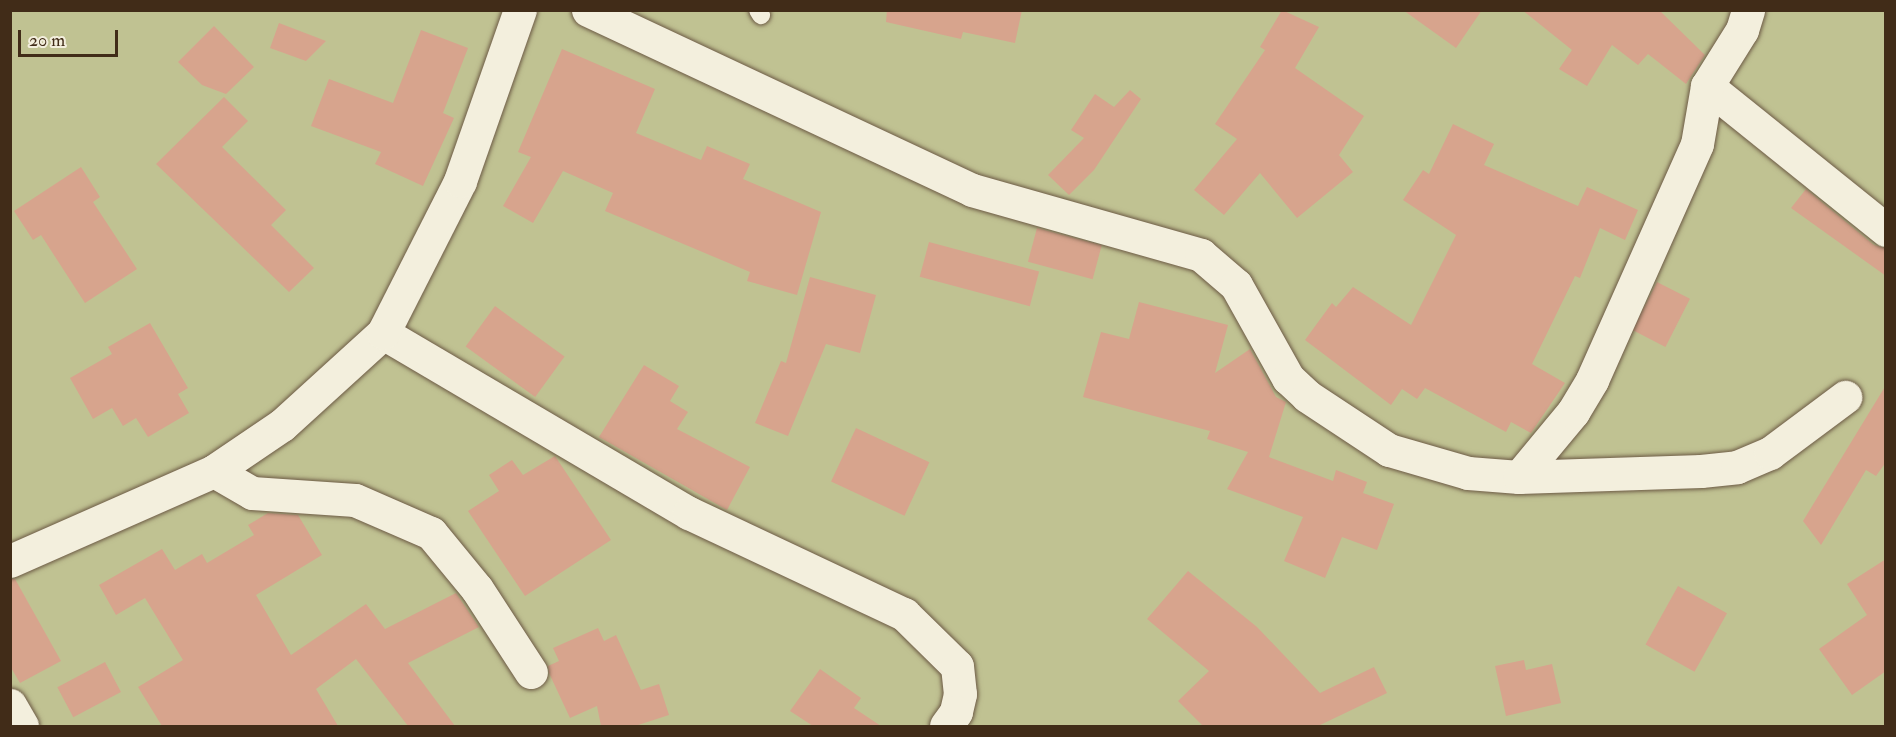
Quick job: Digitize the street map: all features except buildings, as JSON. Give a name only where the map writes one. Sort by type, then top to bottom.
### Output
[{"type":"street","points":[[10,561],[214,471],[282,425],[383,333],[460,181],[520,10]]},
{"type":"street","points":[[588,10],[972,190],[1201,255],[1236,285],[1275,361],[1307,396],[1389,450],[1468,473],[1519,477],[1737,466],[1770,453],[1845,397]]},
{"type":"street","points":[[1519,477],[1573,412],[1592,380],[1696,144],[1707,86],[1742,30],[1748,10]]},
{"type":"street","points":[[1707,86],[1886,230]]},
{"type":"street","points":[[383,333],[689,513],[904,614],[957,666],[960,694],[956,712],[946,726]]},
{"type":"street","points":[[214,471],[252,493],[355,500],[431,532],[477,589],[531,672]]},
{"type":"street","points":[[10,705],[22,726]]},
{"type":"green space","points":[[10,11],[1885,11],[1885,726],[10,726]]}]
